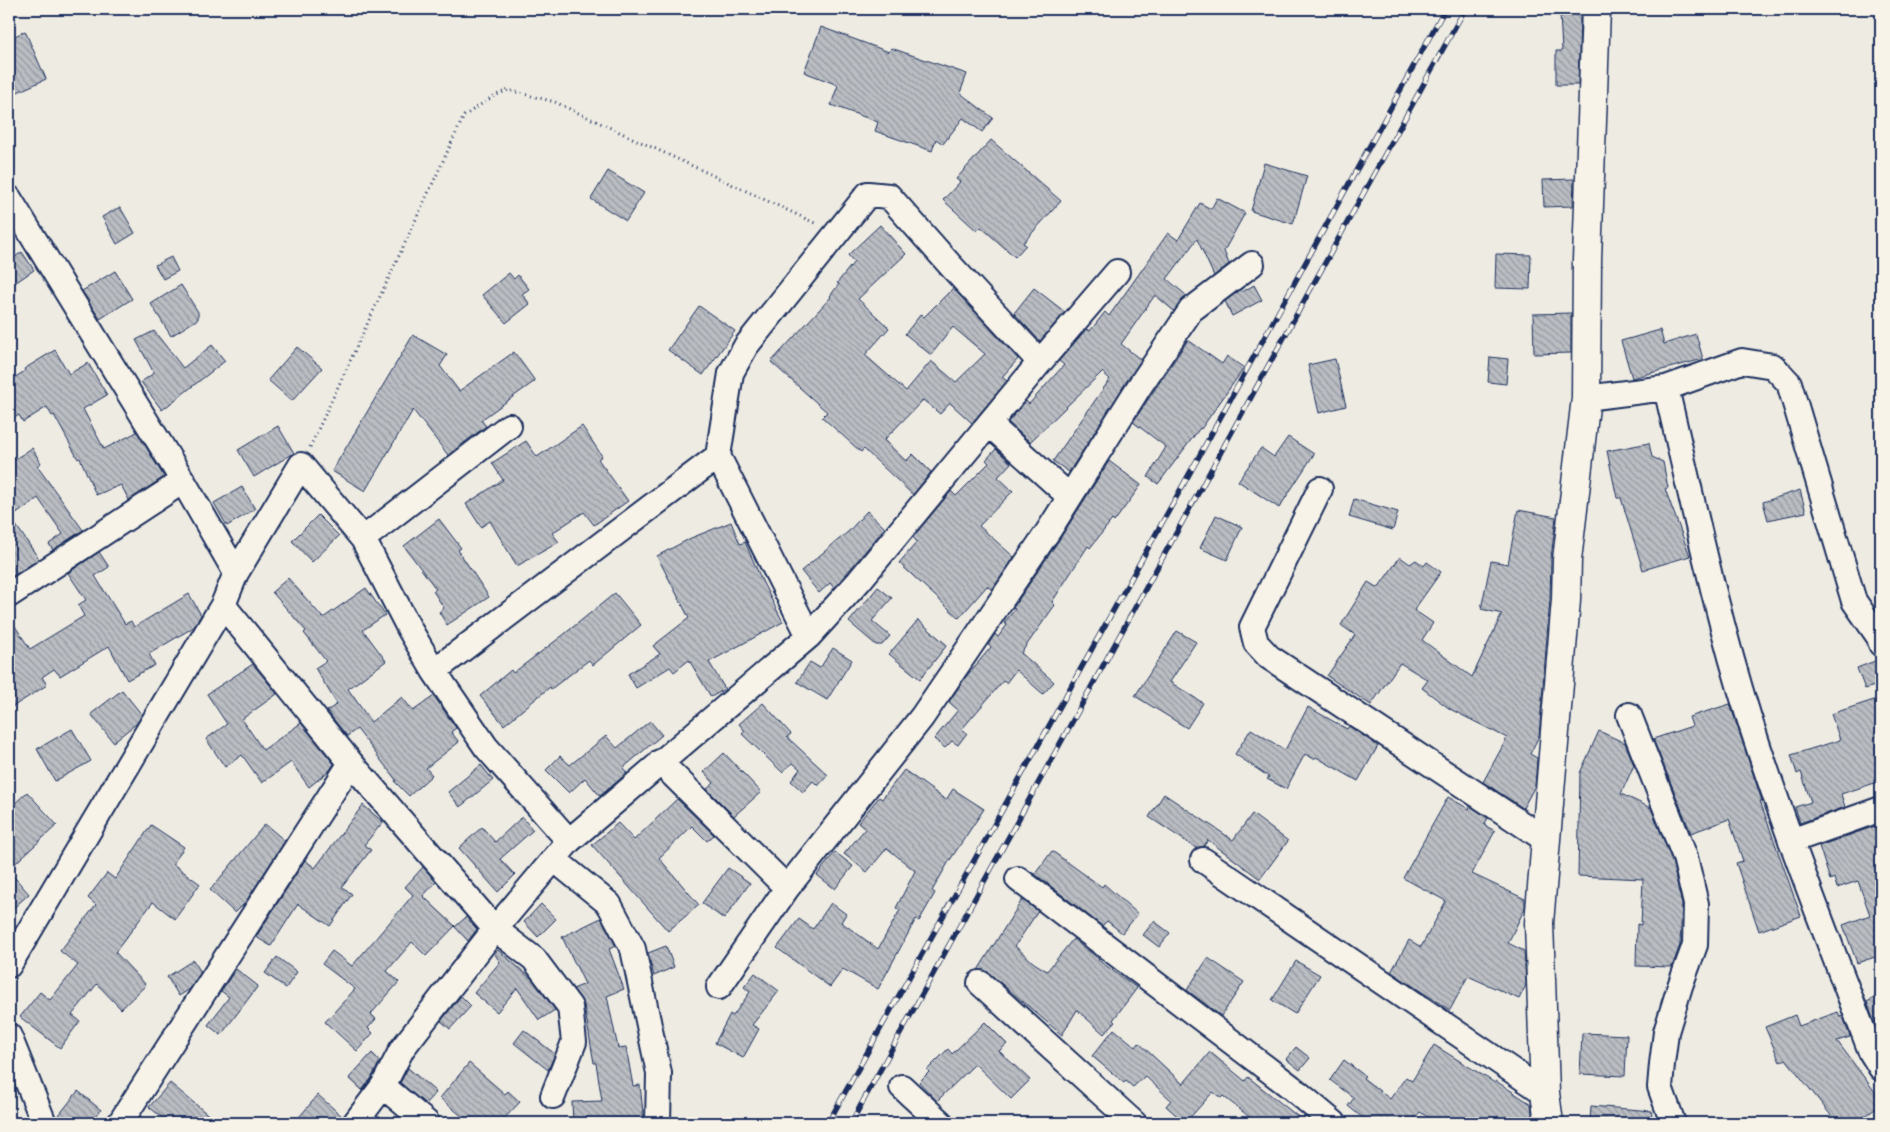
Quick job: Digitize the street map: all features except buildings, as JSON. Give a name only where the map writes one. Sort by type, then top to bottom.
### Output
[{"type":"street","points":[[1549,1123],[1545,1093],[1539,923],[1566,600],[1567,560],[1586,398],[1587,260],[1596,9]]},
{"type":"street","points":[[809,636],[718,456],[731,373],[746,346],[868,194],[889,196],[1040,362]]},
{"type":"street","points":[[9,198],[183,481],[236,573]]},
{"type":"street","points":[[719,987],[787,888],[922,717],[1049,530],[1139,387],[1191,310],[1252,264]]},
{"type":"street","points":[[355,1123],[383,1086],[402,1049],[495,929],[555,860],[569,841],[809,636],[859,581],[1040,362],[1118,272]]},
{"type":"street","points":[[1586,398],[1666,388],[1742,361],[1773,366],[1789,383],[1854,601],[1880,639]]},
{"type":"street","points":[[1666,388],[1714,596],[1749,718],[1791,841],[1871,1052],[1881,1068]]},
{"type":"street","points":[[989,424],[1069,496]]},
{"type":"street","points":[[363,539],[509,426]]},
{"type":"street","points":[[434,671],[718,456]]},
{"type":"street","points":[[9,965],[223,605],[236,573],[301,465],[363,539],[410,630],[434,671],[486,747],[569,841]]},
{"type":"street","points":[[9,595],[183,481]]},
{"type":"street","points":[[1320,488],[1252,627],[1256,643],[1269,657],[1546,840]]},
{"type":"street","points":[[223,605],[350,763],[495,929],[534,959],[570,1006],[574,1042],[553,1096]]},
{"type":"street","points":[[1628,715],[1685,857],[1696,904],[1695,945],[1666,1032],[1662,1064],[1660,1087],[1673,1123]]},
{"type":"street","points":[[660,762],[787,888]]},
{"type":"street","points":[[120,1123],[350,763]]},
{"type":"street","points":[[1791,841],[1881,809]]},
{"type":"street","points":[[555,860],[609,904],[633,949],[659,1073],[658,1123]]},
{"type":"street","points":[[1203,860],[1545,1093]]},
{"type":"street","points":[[1018,879],[1291,1087],[1334,1123]]},
{"type":"street","points":[[980,983],[1134,1123]]},
{"type":"street","points":[[9,1036],[44,1123]]},
{"type":"street","points":[[383,1086],[427,1123]]},
{"type":"street","points":[[902,1087],[941,1123]]},
{"type":"path","points":[[301,465],[464,116],[492,97],[508,90],[555,102],[837,233]]},
{"type":"railway","points":[[828,1123],[1197,460],[1445,9]]},
{"type":"railway","points":[[851,1123],[1465,9]]}]
